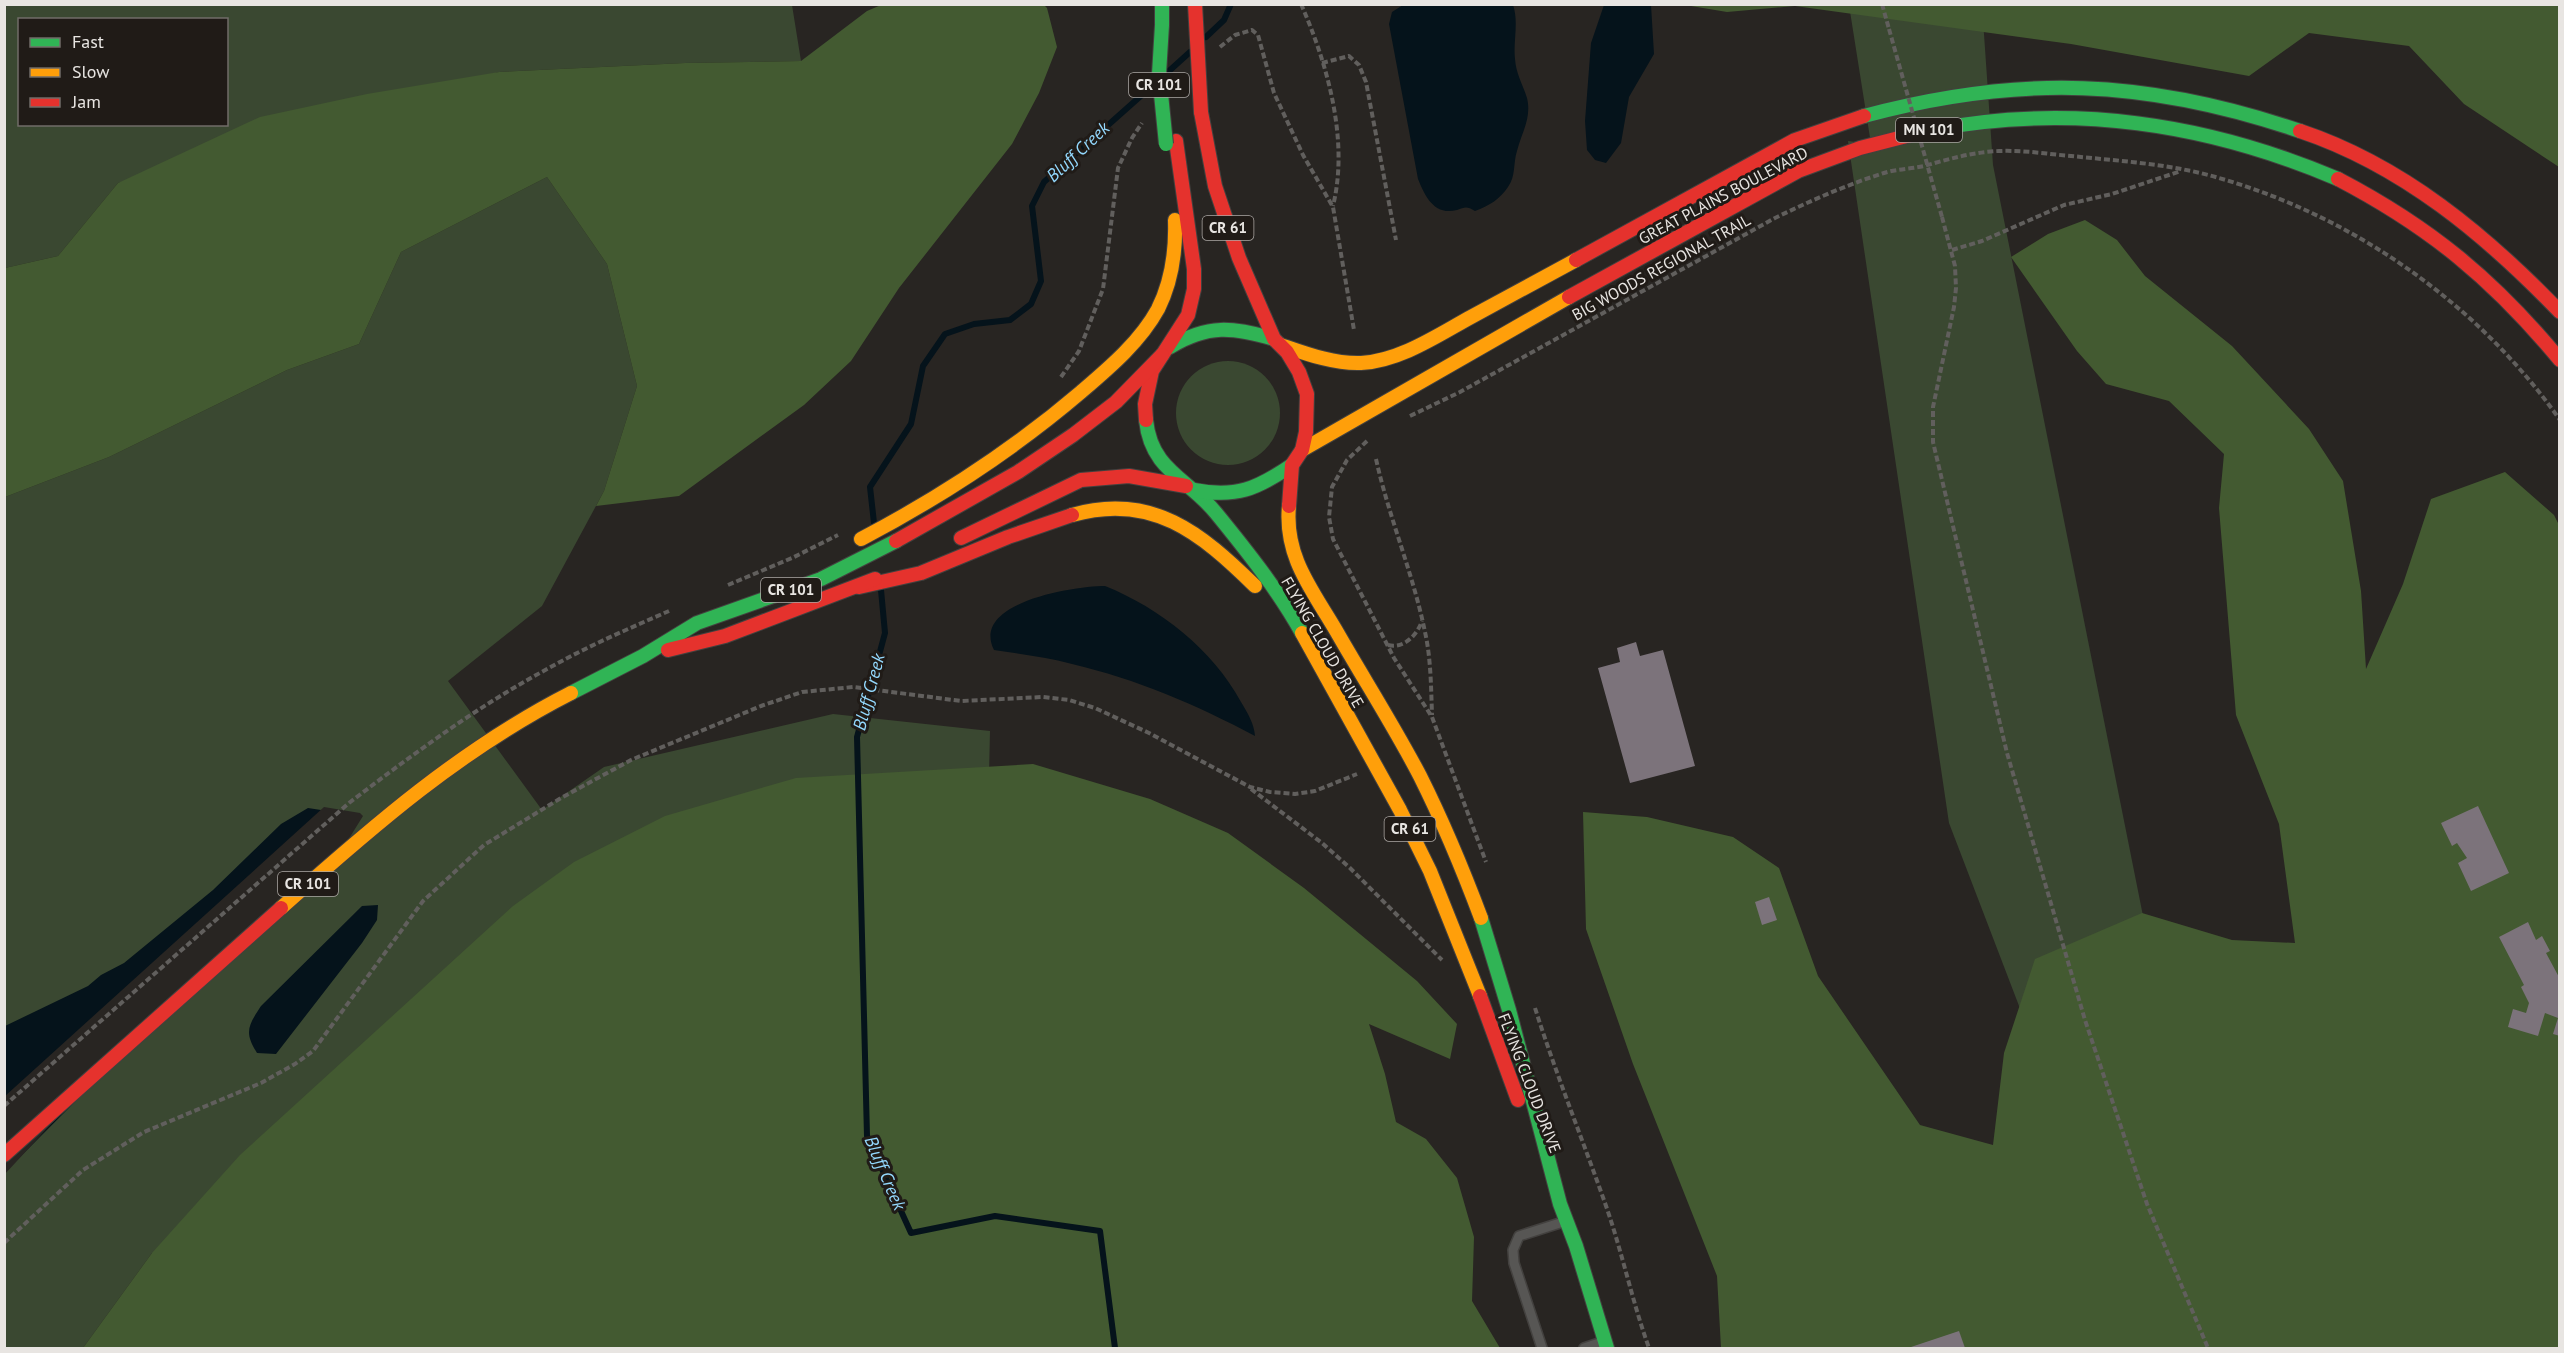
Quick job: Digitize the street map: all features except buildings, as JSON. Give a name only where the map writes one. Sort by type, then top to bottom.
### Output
[{"type":"main road","name":"CR 101","points":[[1162,4],[1159,74],[1171,143]]},
{"type":"main road","name":"FLYING CLOUD DRIVE","points":[[1195,4],[1201,112],[1215,186],[1225,220],[1277,342],[1299,372],[1306,394],[1306,432],[1302,450],[1292,465],[1288,514],[1289,533],[1295,557],[1311,591],[1420,776],[1464,874],[1488,937],[1560,1204]]},
{"type":"main road","name":"GREAT PLAINS BOULEVARD","points":[[1277,342],[1329,359],[1352,362],[1385,359],[1437,335],[1795,140],[1847,119],[1926,98],[2030,85],[2133,89],[2184,98],[2259,117],[2335,143],[2396,176],[2472,230],[2528,280],[2559,312]]},
{"type":"main road","name":"GREAT PLAINS BOULEVARD","points":[[1302,450],[1538,313],[1801,170],[1878,141],[1977,121],[2013,117],[2078,116],[2151,123],[2196,131],[2267,151],[2328,174],[2390,207],[2480,274],[2534,327],[2559,360]]},
{"type":"main road","name":"FLYING CLOUD DRIVE","points":[[1171,143],[1195,279],[1188,315],[1152,372],[1147,393],[1145,404],[1147,428],[1155,452],[1173,476],[1214,510],[1253,559],[1293,617],[1409,828],[1441,897],[1494,1039],[1560,1204],[1576,1246],[1606,1345]]},
{"type":"main road","points":[[845,547],[931,501],[1000,456],[1074,398],[1134,342],[1152,319],[1166,289],[1174,253],[1176,223],[1171,143]]},
{"type":"main road","name":"CR 101","points":[[4,1155],[380,819],[430,781],[496,736],[563,697],[643,656],[697,623],[821,579],[938,519],[1018,472],[1073,435],[1116,402],[1165,352],[1187,336],[1216,328],[1247,330],[1277,342]]},
{"type":"main road","points":[[946,545],[1081,480],[1130,476],[1223,495],[1248,492],[1273,479],[1292,465]]},
{"type":"main road","points":[[858,587],[921,573],[1063,516],[1090,509],[1111,506],[1134,508],[1170,518],[1213,544],[1264,596],[1355,729]]},
{"type":"main road","name":"CR 101","points":[[643,656],[724,636],[858,587],[915,560]]},
{"type":"main road","points":[[697,623],[786,577]]},
{"type":"lane","points":[[1542,1348],[1514,1263],[1513,1250],[1519,1236],[1566,1221]]},
{"type":"lane","points":[[1584,1348],[1606,1345]]},
{"type":"path","points":[[1301,4],[1322,63],[1337,132],[1339,182],[1333,207]]},
{"type":"path","points":[[1882,4],[1955,266],[1956,296],[1933,407],[1933,442],[1987,676],[2029,834],[2119,1123],[2147,1204],[2208,1348]]},
{"type":"path","points":[[1217,49],[1242,31],[1251,29],[1256,32],[1274,93],[1303,154],[1333,207],[1354,330]]},
{"type":"path","points":[[1322,63],[1349,56],[1359,65],[1366,82],[1396,240]]},
{"type":"path","points":[[1059,379],[1079,351],[1103,289],[1119,168],[1143,120]]},
{"type":"path","name":"BIG WOODS REGIONAL TRAIL","points":[[1408,417],[1460,392],[1775,218],[1817,198],[1885,172],[1998,151],[2043,152],[2110,159],[2219,178],[2289,204],[2352,233],[2431,285],[2501,350],[2546,400],[2559,420]]},
{"type":"path","points":[[1952,250],[1982,241],[2064,205],[2112,194],[2182,171]]},
{"type":"path","points":[[1372,438],[1347,460],[1336,478],[1330,497],[1329,517],[1337,549],[1388,645],[1432,717],[1468,809],[1489,872]]},
{"type":"path","points":[[1377,459],[1386,504],[1423,620],[1430,660],[1432,717]]},
{"type":"path","points":[[1388,645],[1398,645],[1410,638],[1419,630],[1423,620]]},
{"type":"path","points":[[4,1244],[83,1170],[144,1132],[261,1083],[313,1051],[423,902],[484,845],[561,798],[631,760],[761,705],[802,692],[853,687],[961,701],[1043,697],[1069,700],[1095,708],[1149,733],[1248,787],[1322,843],[1350,868],[1449,968]]},
{"type":"path","points":[[1248,787],[1287,793],[1315,791],[1374,764]]},
{"type":"path","points":[[1533,1005],[1578,1135],[1605,1204],[1632,1299],[1649,1348]]},
{"type":"green space","points":[[1043,4],[1047,8],[1057,47],[1039,93],[1012,144],[899,288],[851,361],[804,405],[679,496],[596,506],[604,491],[637,386],[607,264],[547,177],[401,252],[359,344],[287,370],[109,457],[5,497],[5,268],[58,256],[118,183],[260,117],[367,94],[499,72],[685,63],[801,61],[867,11],[881,5]]},
{"type":"green space","points":[[4,5],[792,5],[801,61],[685,63],[499,72],[118,183],[58,256],[5,268]]},
{"type":"green space","points":[[1685,5],[2559,5],[2559,167],[2464,104],[2409,46],[2309,33],[2249,76],[2071,44],[1795,6],[1727,12]]},
{"type":"green space","points":[[1849,5],[1982,5],[1993,165],[2171,1056],[2150,1348],[1949,823],[1848,141],[1871,144]]},
{"type":"green space","points":[[547,177],[607,264],[637,386],[604,491],[542,606],[448,681],[542,810],[604,767],[833,714],[990,731],[982,1087],[1080,1348],[152,1253],[83,1348],[5,1348],[5,497],[109,457],[287,370],[359,344],[401,252]]},
{"type":"green space","points":[[2085,220],[2117,240],[2145,276],[2232,346],[2309,429],[2343,481],[2361,591],[2366,669],[2403,584],[2431,499],[2505,472],[2554,515],[2559,525],[2559,1348],[1721,1348],[1717,1276],[1633,1064],[1586,929],[1583,812],[1647,817],[1733,837],[1779,868],[1818,976],[1920,1125],[1993,1145],[2004,1053],[2035,959],[2142,913],[2232,940],[2295,943],[2279,824],[2236,715],[2219,508],[2224,454],[2169,401],[2106,384],[2077,351],[2011,257],[2048,234]]},
{"type":"green space","points":[[1228,361],[1248,365],[1265,376],[1276,393],[1280,413],[1276,433],[1265,450],[1248,461],[1228,465],[1208,461],[1191,450],[1180,433],[1176,413],[1180,393],[1191,376],[1208,365]]},
{"type":"green space","points":[[1033,764],[1150,799],[1228,833],[1304,888],[1417,981],[1457,1024],[1450,1059],[1369,1024],[1385,1074],[1396,1122],[1426,1139],[1457,1178],[1474,1237],[1472,1301],[1500,1348],[83,1348],[152,1253],[240,1155],[513,906],[574,862],[665,816],[796,778]]},
{"type":"shaded area","points":[[1403,5],[1513,5],[1516,18],[1516,64],[1527,98],[1527,119],[1511,183],[1498,199],[1475,211],[1466,207],[1449,211],[1436,207],[1427,198],[1418,179],[1389,24],[1392,12]]},
{"type":"shaded area","points":[[1604,5],[1651,5],[1654,54],[1629,97],[1621,143],[1606,163],[1595,160],[1587,150],[1585,121],[1591,43]]},
{"type":"shaded area","points":[[1105,586],[1146,606],[1200,648],[1229,683],[1250,719],[1255,736],[1188,704],[1119,677],[1052,659],[994,650],[991,633],[997,620],[1011,609],[1029,600],[1050,594]]},
{"type":"shaded area","points":[[308,808],[360,816],[5,1172],[5,1026],[88,986],[101,975],[124,963],[213,890],[281,824]]},
{"type":"shaded area","points":[[378,905],[377,920],[362,943],[276,1054],[257,1053],[250,1040],[249,1029],[261,1006],[362,906]]},
{"type":"pier","points":[[324,807],[360,813],[363,816],[335,861],[131,1038],[4,1175],[4,1097]]},
{"type":"waterway","name":"Bluff Creek","points":[[1206,37],[1224,20],[1231,4]]},
{"type":"waterway","name":"Bluff Creek","points":[[1169,71],[1190,52]]},
{"type":"waterway","name":"Bluff Creek","points":[[874,523],[870,487],[911,424],[923,366],[945,334],[974,324],[1010,320],[1031,304],[1041,281],[1032,206],[1044,182],[1152,86]]},
{"type":"waterway","name":"Bluff Creek","points":[[881,590],[885,633],[857,737],[867,1136],[911,1233],[995,1216],[1100,1231],[1115,1348]]},
{"type":"traffic: fast","points":[[1162,4],[1162,25]]},
{"type":"traffic: fast","points":[[1162,25],[1159,74],[1166,144]]},
{"type":"traffic: fast","points":[[1864,116],[1921,102],[1976,93],[2083,88],[2136,92],[2189,101],[2244,114],[2300,131]]},
{"type":"traffic: fast","points":[[1930,130],[1983,122],[2035,118],[2138,123],[2239,144],[2338,179]]},
{"type":"traffic: fast","points":[[1170,347],[1197,334],[1221,330],[1246,332],[1274,339]]},
{"type":"traffic: fast","points":[[1146,420],[1149,437],[1163,463],[1216,513],[1251,556],[1302,633]]},
{"type":"traffic: fast","points":[[1194,490],[1222,493],[1246,490],[1292,465]]},
{"type":"traffic: fast","points":[[571,693],[643,656],[697,623],[821,579],[896,541]]},
{"type":"traffic: fast","points":[[1481,918],[1509,1010],[1560,1204],[1576,1246],[1607,1348]]},
{"type":"traffic: slow","points":[[861,539],[947,490],[1029,434],[1092,383],[1123,354],[1151,321],[1167,288],[1175,243],[1175,220]]},
{"type":"traffic: slow","points":[[1281,345],[1341,362],[1361,363],[1390,358],[1432,339],[1576,260]]},
{"type":"traffic: slow","points":[[1302,450],[1569,297]]},
{"type":"traffic: slow","points":[[1289,506],[1291,542],[1303,574],[1420,776],[1437,811],[1481,918]]},
{"type":"traffic: slow","points":[[1072,515],[1101,509],[1127,509],[1151,513],[1194,534],[1215,549],[1255,586]]},
{"type":"traffic: slow","points":[[1302,633],[1400,810],[1430,871],[1480,996]]},
{"type":"traffic: slow","points":[[281,908],[384,819],[455,764],[531,715],[571,693]]},
{"type":"traffic: jam","points":[[1195,4],[1201,112]]},
{"type":"traffic: jam","points":[[1201,112],[1215,186],[1239,258],[1274,339],[1287,352],[1299,372],[1307,394],[1306,432],[1302,450],[1292,465],[1289,506]]},
{"type":"traffic: jam","points":[[1576,260],[1795,140],[1864,116]]},
{"type":"traffic: jam","points":[[1569,297],[1798,171],[1860,148],[1930,130]]},
{"type":"traffic: jam","points":[[2300,131],[2337,145],[2373,163],[2440,205],[2502,256],[2560,312]]},
{"type":"traffic: jam","points":[[1146,420],[1145,404],[1152,371],[1188,315],[1194,289],[1194,269],[1176,141]]},
{"type":"traffic: jam","points":[[2338,179],[2402,216],[2459,258],[2510,305],[2560,360]]},
{"type":"traffic: jam","points":[[896,541],[1018,472],[1073,435],[1116,402],[1162,355]]},
{"type":"traffic: jam","points":[[961,538],[1081,480],[1129,476],[1186,486]]},
{"type":"traffic: jam","points":[[859,587],[921,573],[1008,537],[1072,515]]},
{"type":"traffic: jam","points":[[668,650],[725,636],[875,579]]},
{"type":"traffic: jam","points":[[4,1155],[281,908]]},
{"type":"traffic: jam","points":[[1480,996],[1518,1100]]}]
